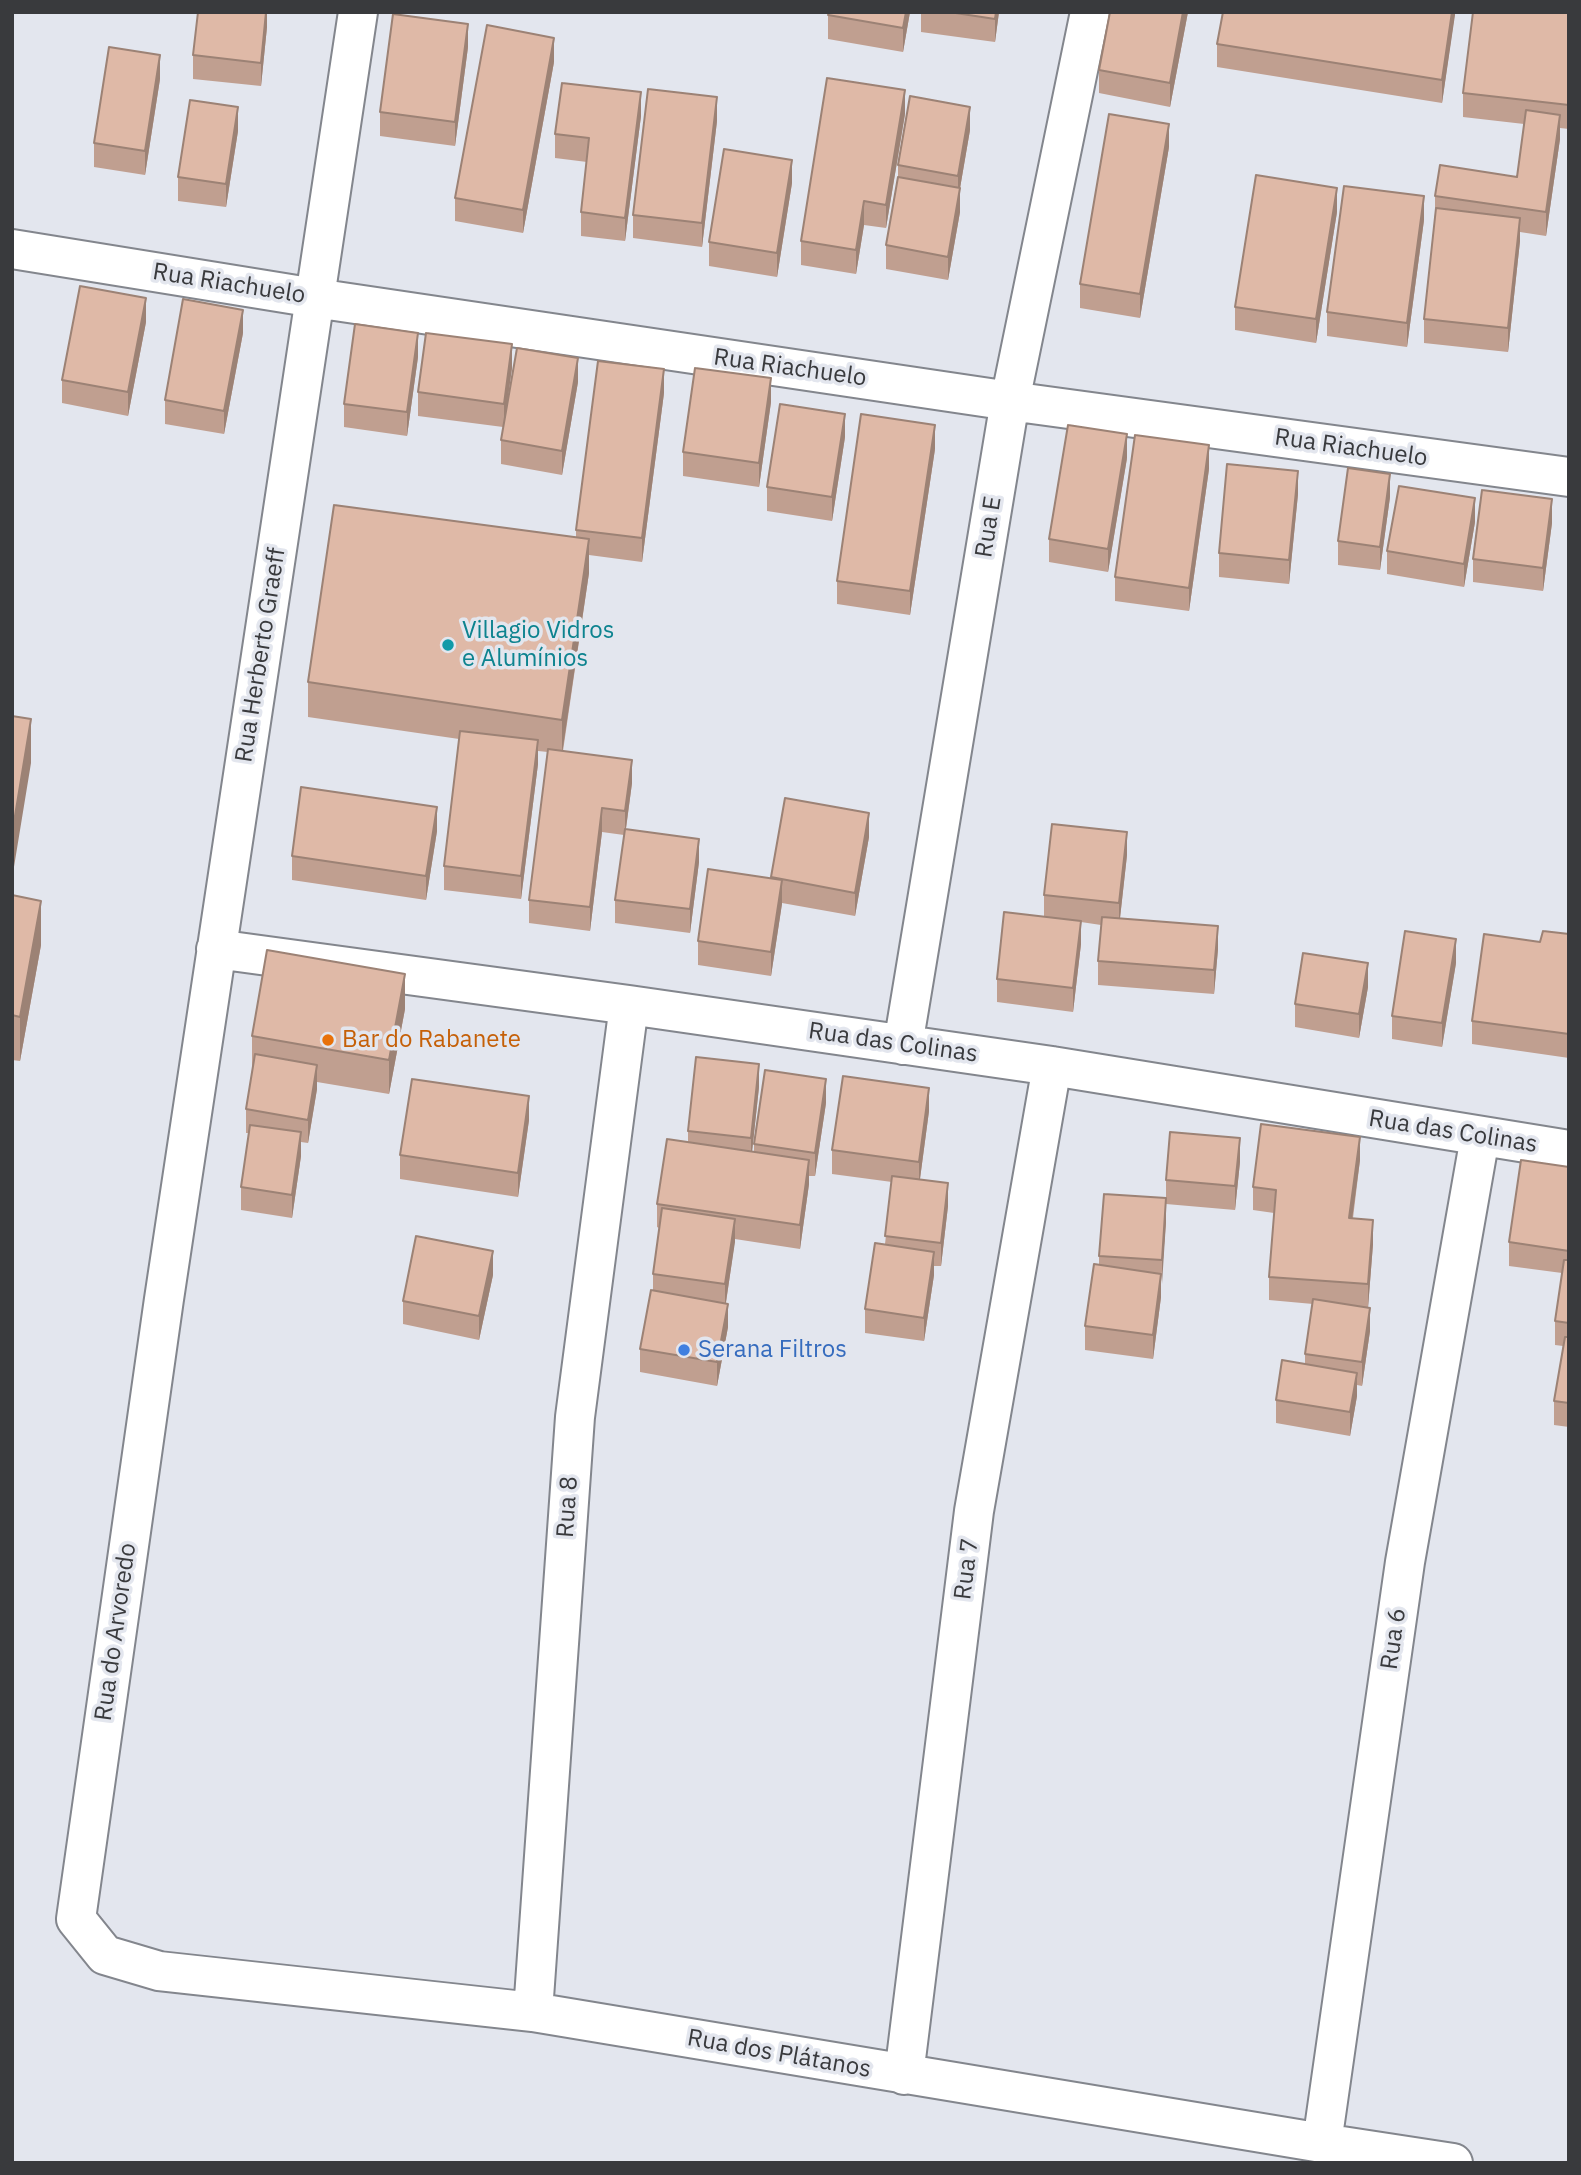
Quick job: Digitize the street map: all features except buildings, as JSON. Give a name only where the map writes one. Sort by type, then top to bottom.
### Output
[{"type":"street","name":"Rua Herberto Graeff","points":[[164,1299],[358,12]]},
{"type":"street","name":"Rua E","points":[[903,1045],[1010,401],[1090,12]]},
{"type":"street","name":"Rua Riachuelo","points":[[12,249],[315,298],[1010,401],[1569,477]]},
{"type":"street","name":"Rua das Colinas","points":[[216,949],[629,1004],[1052,1066],[1569,1150]]},
{"type":"street","name":"Rua 8","points":[[533,2012],[575,1417],[629,1004]]},
{"type":"street","name":"Rua 7","points":[[904,2075],[974,1511],[1052,1066]]},
{"type":"street","name":"Rua 6","points":[[1322,2143],[1405,1562],[1480,1137]]},
{"type":"street","name":"Rua do Arvoredo","points":[[105,1955],[76,1919],[164,1299]]},
{"type":"street","name":"Rua dos Plátanos","points":[[105,1955],[159,1971],[533,2012],[1453,2163]]},
{"type":"place","name":"Villagio Vidros e Alumínios","points":[[448,645]]},
{"type":"place","name":"Bar do Rabanete","points":[[328,1040]]},
{"type":"place","name":"Serana Filtros","points":[[684,1350]]}]
